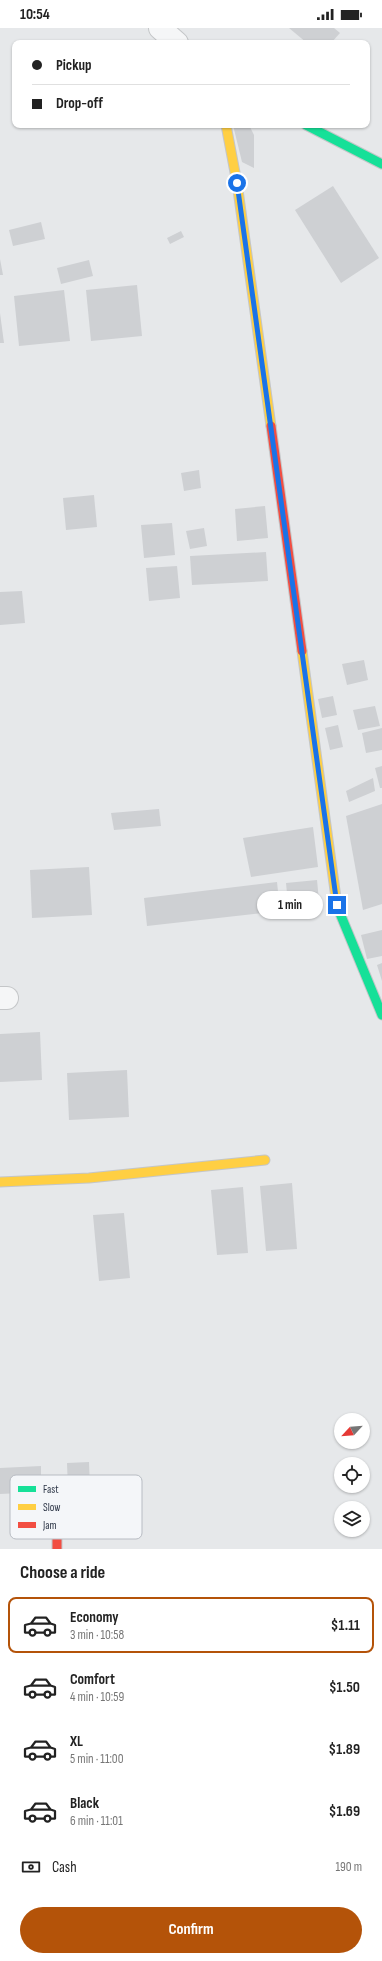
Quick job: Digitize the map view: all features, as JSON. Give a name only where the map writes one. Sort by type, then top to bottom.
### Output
[{"type":"street","points":[[160,28],[174,40]]},
{"type":"street","points":[[227,128],[237,183],[337,905],[382,1015]]},
{"type":"street","points":[[312,128],[382,164]]},
{"type":"street","points":[[0,1182],[89,1178],[265,1160]]},
{"type":"building","points":[[289,28],[334,28],[340,33],[334,40],[303,40]]},
{"type":"building","points":[[234,128],[250,128],[254,135],[254,168],[242,162]]},
{"type":"building","points":[[333,186],[379,258],[341,283],[295,210]]},
{"type":"building","points":[[41,222],[45,239],[13,246],[9,230]]},
{"type":"building","points":[[181,231],[184,237],[170,244],[167,238]]},
{"type":"building","points":[[0,259],[3,275],[0,275]]},
{"type":"building","points":[[89,260],[93,276],[61,284],[57,268]]},
{"type":"building","points":[[137,285],[142,336],[91,341],[86,290]]},
{"type":"building","points":[[64,290],[70,341],[19,346],[14,296]]},
{"type":"building","points":[[0,313],[4,343],[0,343]]},
{"type":"building","points":[[199,470],[201,488],[184,491],[181,473]]},
{"type":"building","points":[[94,495],[97,527],[66,530],[63,498]]},
{"type":"building","points":[[265,506],[268,538],[237,541],[235,509]]},
{"type":"building","points":[[172,523],[175,555],[144,558],[141,525]]},
{"type":"building","points":[[204,528],[207,546],[190,549],[186,531]]},
{"type":"building","points":[[266,552],[268,581],[192,585],[190,556]]},
{"type":"building","points":[[177,566],[180,598],[149,601],[146,568]]},
{"type":"building","points":[[22,591],[25,623],[0,625],[0,592]]},
{"type":"building","points":[[364,660],[368,680],[347,685],[342,664]]},
{"type":"building","points":[[333,696],[337,715],[322,718],[318,699]]},
{"type":"building","points":[[375,706],[380,726],[358,730],[353,710]]},
{"type":"building","points":[[338,725],[343,747],[330,750],[325,728]]},
{"type":"building","points":[[382,728],[382,750],[366,753],[362,733]]},
{"type":"building","points":[[382,766],[382,788],[380,788],[375,768]]},
{"type":"building","points":[[373,778],[375,791],[349,802],[346,791]]},
{"type":"building","points":[[382,804],[382,904],[363,910],[346,816]]},
{"type":"building","points":[[159,809],[161,826],[114,830],[111,813]]},
{"type":"building","points":[[313,827],[318,867],[251,877],[243,838]]},
{"type":"building","points":[[89,867],[92,915],[32,918],[30,870]]},
{"type":"building","points":[[317,880],[320,912],[289,915],[286,883]]},
{"type":"building","points":[[277,882],[280,911],[147,926],[144,898]]},
{"type":"building","points":[[382,930],[382,956],[367,959],[361,935]]},
{"type":"building","points":[[382,963],[382,981],[377,965]]},
{"type":"building","points":[[40,1032],[42,1080],[0,1082],[0,1034]]},
{"type":"building","points":[[127,1070],[129,1117],[69,1120],[67,1073]]},
{"type":"building","points":[[292,1183],[297,1249],[266,1251],[260,1186]]},
{"type":"building","points":[[243,1187],[248,1253],[217,1255],[211,1190]]},
{"type":"building","points":[[124,1213],[130,1278],[99,1281],[93,1215]]},
{"type":"building","points":[[89,1462],[89,1475],[67,1475],[67,1463]]},
{"type":"building","points":[[41,1466],[41,1475],[10,1475],[10,1494],[0,1494],[0,1468]]},
{"type":"traffic: fast","points":[[312,128],[382,164]]},
{"type":"traffic: fast","points":[[339,911],[382,1015]]},
{"type":"traffic: slow","points":[[227,128],[237,183],[271,426]]},
{"type":"traffic: slow","points":[[302,651],[339,911]]},
{"type":"traffic: slow","points":[[0,1182],[89,1178],[265,1160]]},
{"type":"traffic: jam","points":[[271,426],[302,651]]},
{"type":"traffic: jam","points":[[57,1539],[57,1549]]},
{"type":"route","points":[[237,183],[337,905]]}]
